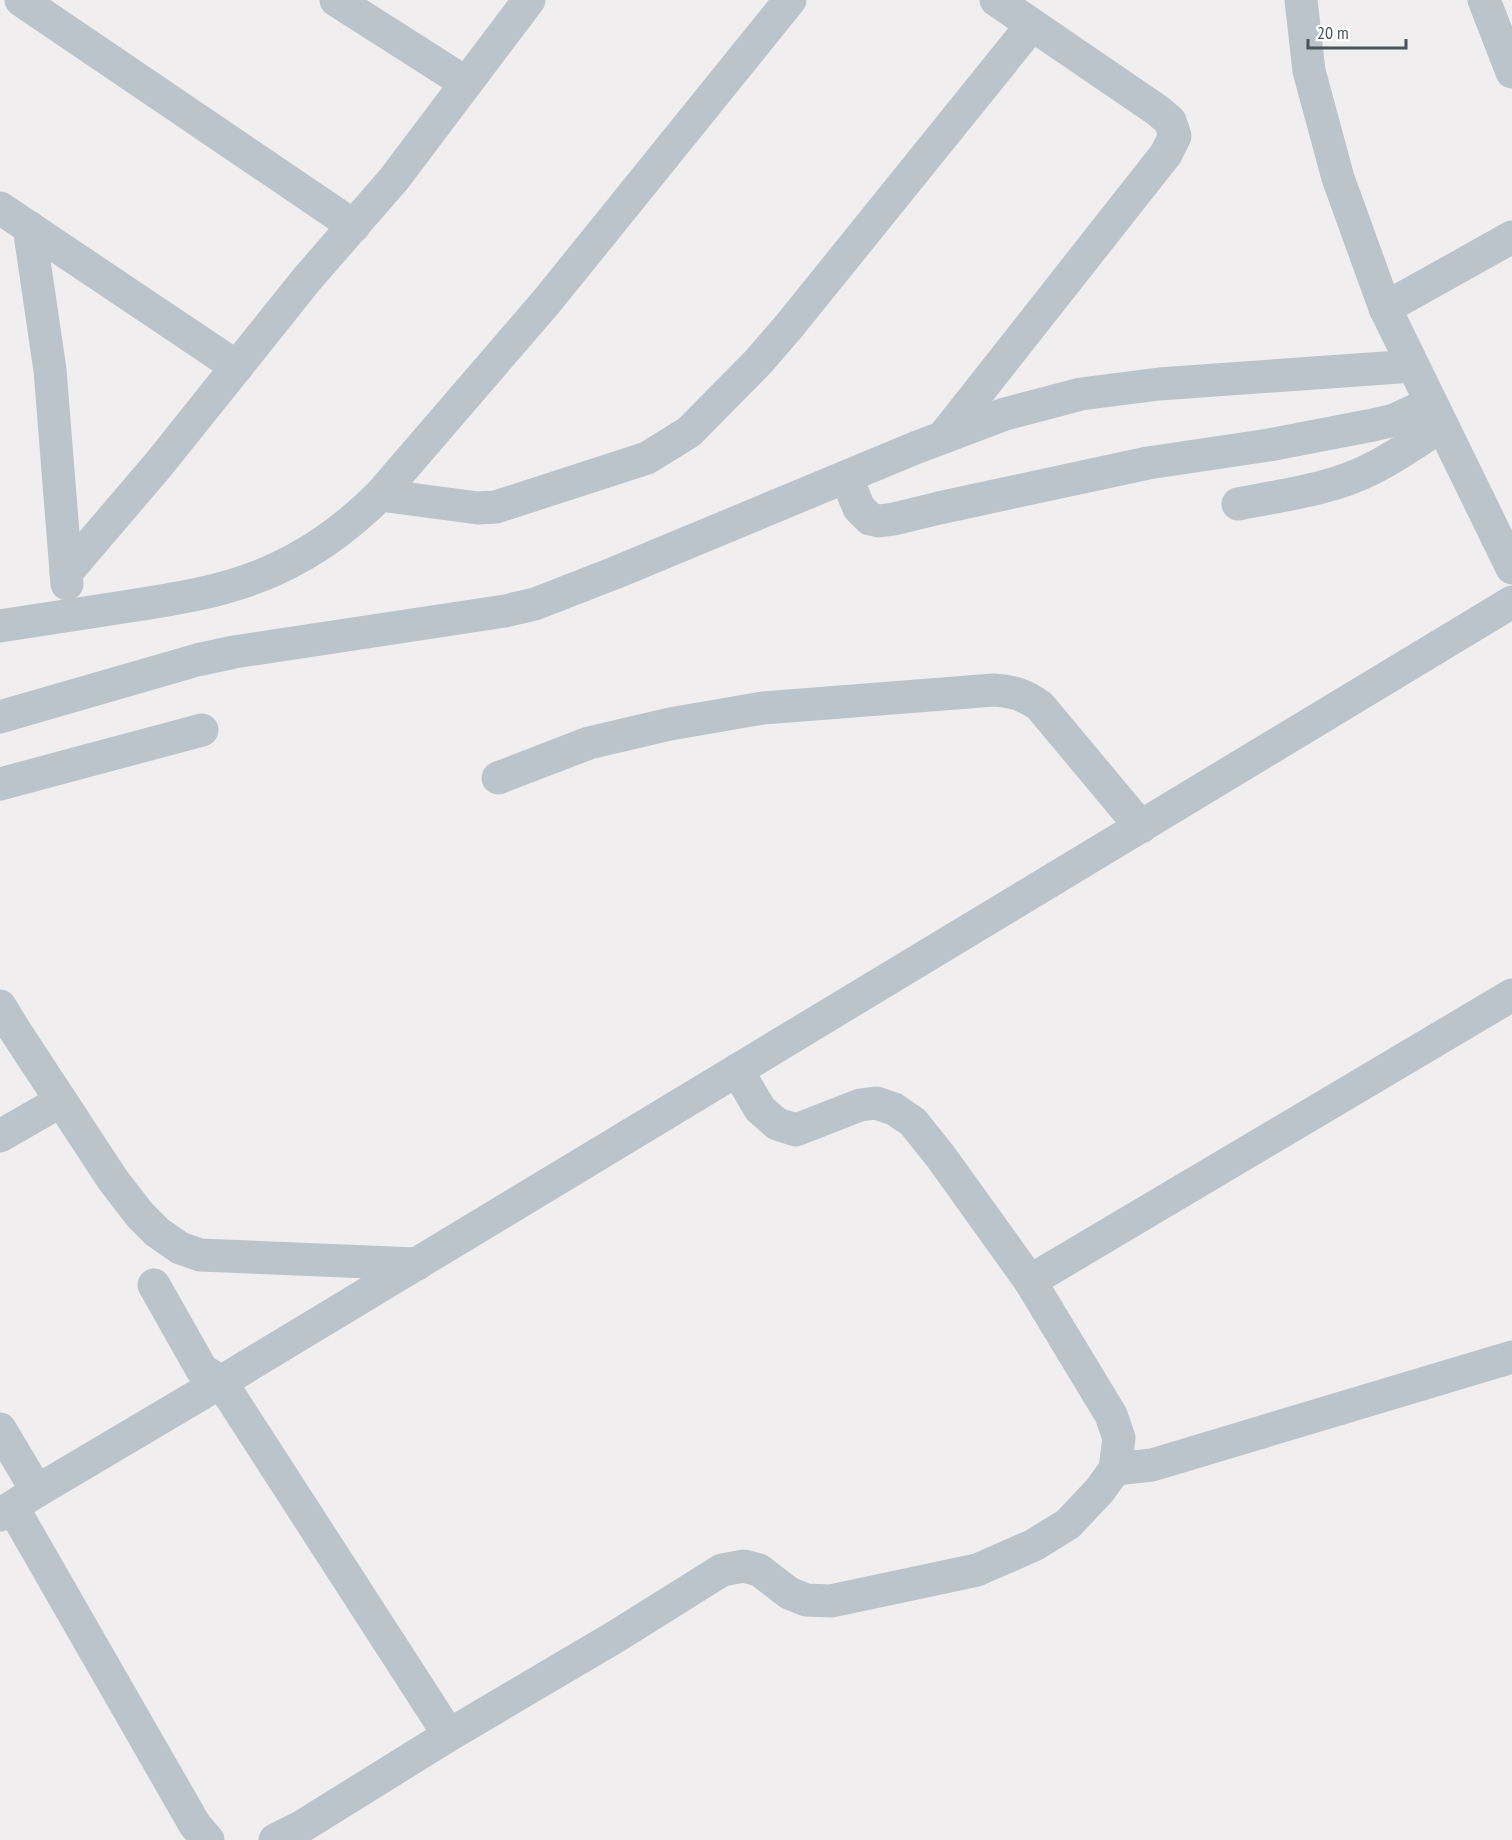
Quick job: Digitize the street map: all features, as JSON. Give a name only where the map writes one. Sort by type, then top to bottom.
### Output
[{"type":"street","points":[[21,0],[354,226]]},
{"type":"street","points":[[336,0],[466,83]]},
{"type":"street","points":[[66,573],[159,464],[308,279],[394,179],[529,0]]},
{"type":"street","points":[[0,626],[187,598],[248,580],[277,568],[327,540],[358,517],[380,495],[547,301],[790,0]]},
{"type":"street","points":[[943,437],[1166,154],[1174,136],[1170,121],[1157,110],[996,0]]},
{"type":"street","points":[[1301,0],[1309,71],[1338,178],[1384,308],[1512,568]]},
{"type":"street","points":[[1484,0],[1511,69]]},
{"type":"street","points":[[380,495],[478,508],[496,507],[647,458],[689,432],[759,361],[790,325],[1032,25]]},
{"type":"street","points":[[0,208],[237,367]]},
{"type":"street","points":[[29,227],[50,370],[70,615]]},
{"type":"street","points":[[1384,308],[1512,237]]},
{"type":"street","points":[[0,717],[197,660],[234,652],[505,611],[535,604],[943,437],[1005,414],[1081,394],[1159,384],[1413,366]]},
{"type":"street","points":[[846,477],[859,508],[870,519],[879,521],[1148,463],[1269,445],[1436,414]]},
{"type":"street","points":[[1238,504],[1329,486],[1372,469],[1436,414]]},
{"type":"street","points":[[17,1505],[1512,602]]},
{"type":"street","points":[[498,778],[589,743],[670,724],[764,708],[994,690],[1012,691],[1027,696],[1040,706],[1141,826]]},
{"type":"street","points":[[0,784],[202,730]]},
{"type":"street","points":[[1030,1281],[1512,995]]},
{"type":"street","points":[[0,1006],[113,1180],[140,1215],[157,1232],[180,1248],[200,1255],[417,1264]]},
{"type":"street","points":[[275,1840],[301,1827],[722,1570],[744,1566],[759,1570],[789,1593],[806,1600],[831,1601],[977,1570],[1034,1545],[1068,1524],[1100,1490],[1115,1469],[1119,1438],[1111,1414],[1030,1281],[941,1157],[913,1122],[894,1109],[876,1103],[860,1105],[796,1130],[777,1124],[760,1109],[737,1070]]},
{"type":"street","points":[[0,1136],[61,1101]]},
{"type":"street","points":[[154,1285],[202,1370],[221,1382],[449,1736]]},
{"type":"street","points":[[1115,1469],[1152,1465],[1512,1357]]},
{"type":"street","points":[[0,1430],[17,1505],[195,1825],[208,1840]]}]
